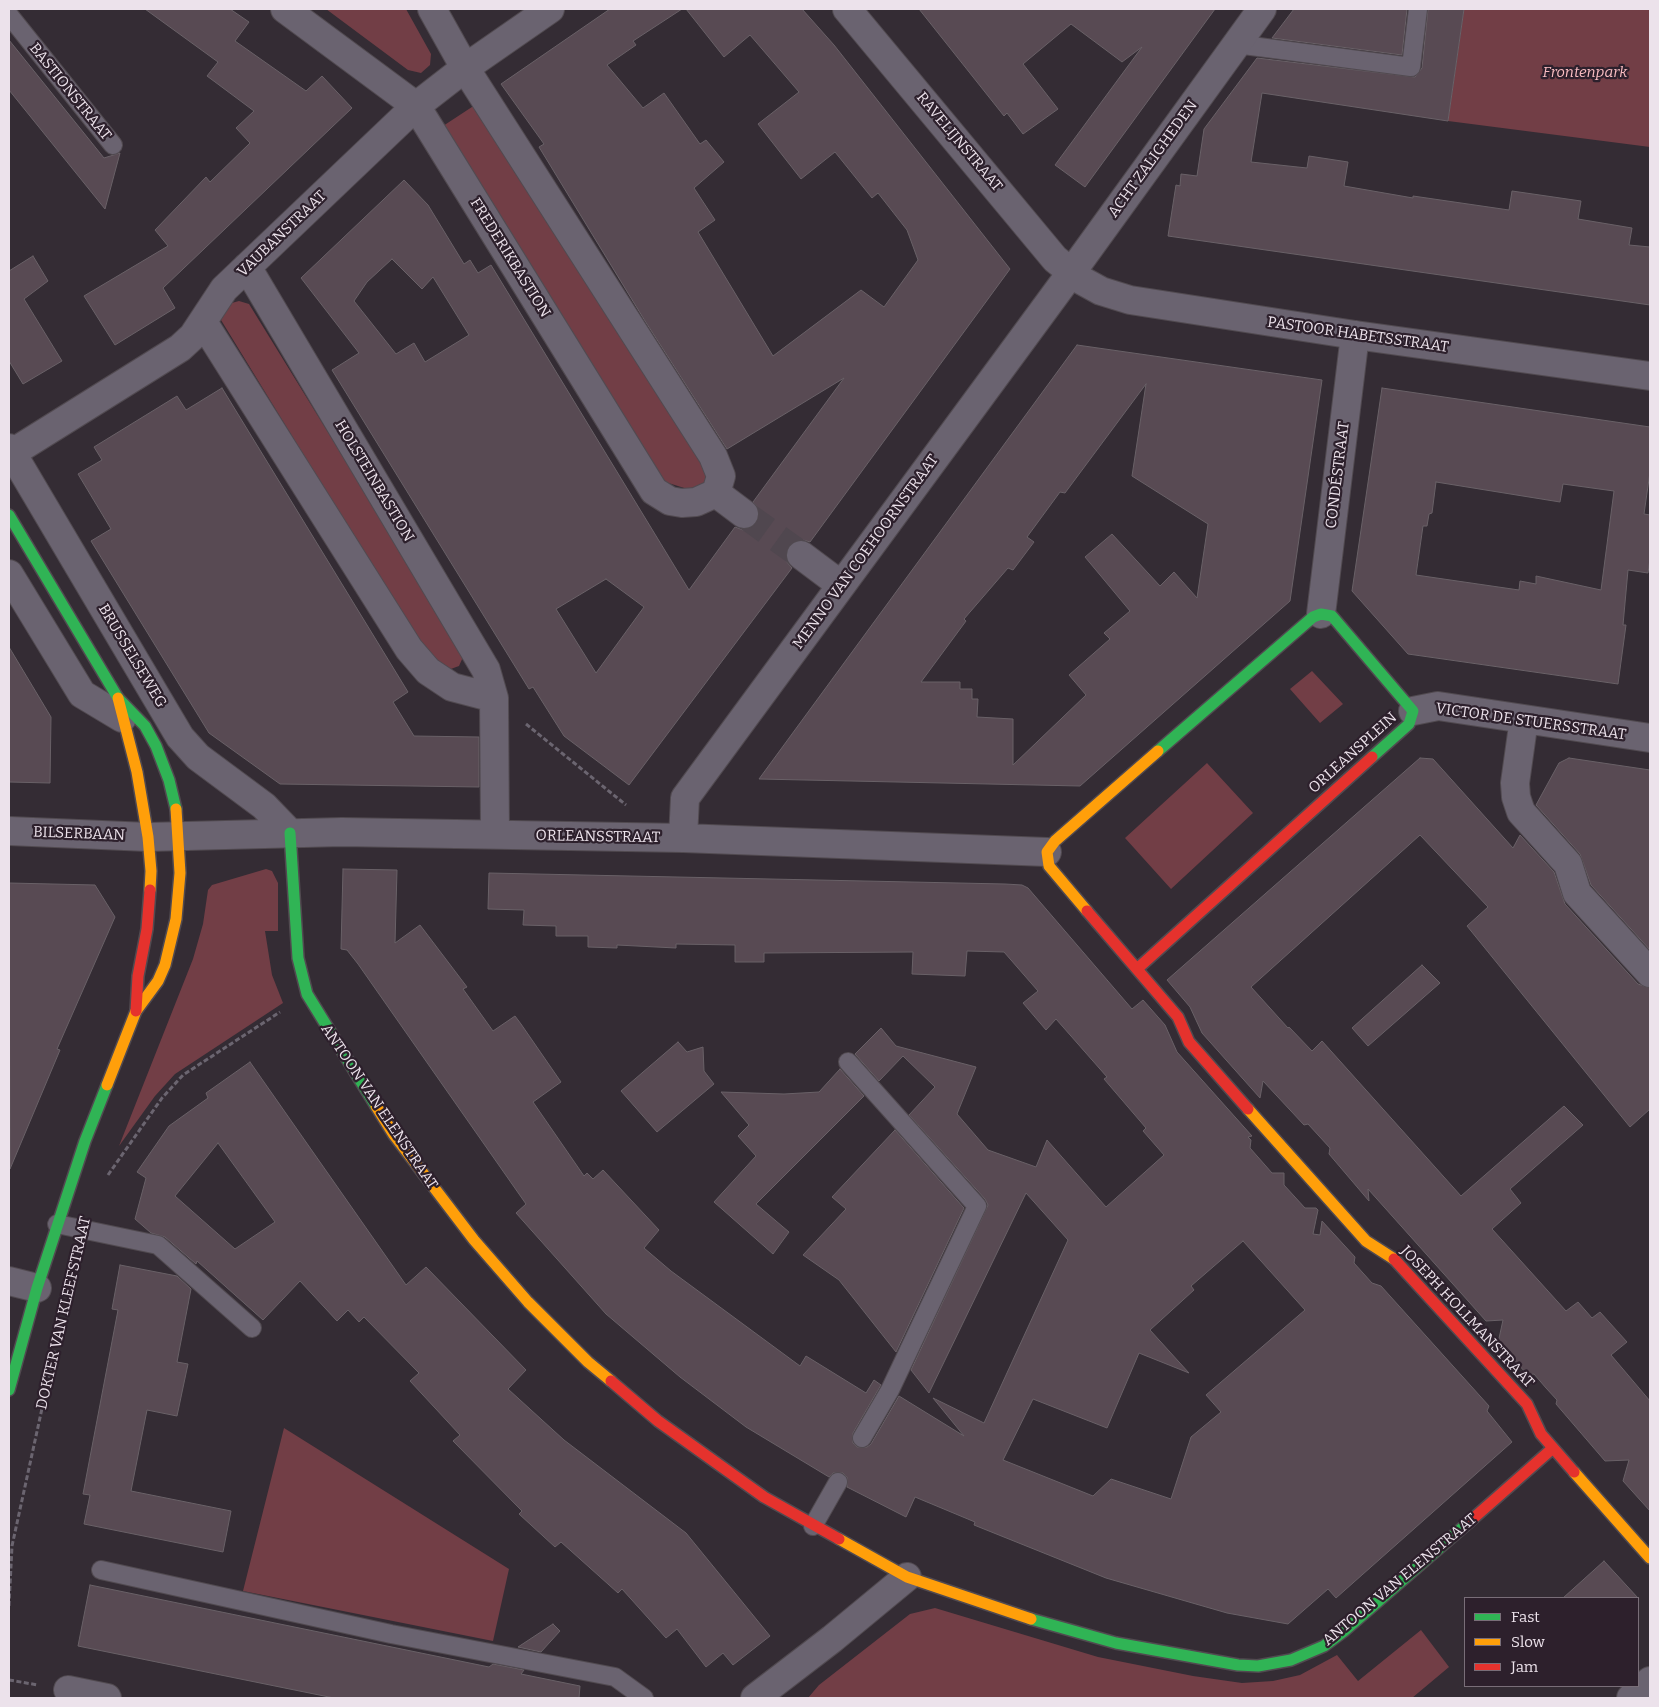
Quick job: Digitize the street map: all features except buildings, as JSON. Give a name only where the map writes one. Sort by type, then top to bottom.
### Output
[{"type":"street","name":"FREDERIKBASTION","points":[[285,9],[416,106],[654,491],[670,501],[682,503],[696,502],[716,493]]},
{"type":"street","points":[[432,9],[465,68],[713,456],[721,476],[716,493],[744,514]]},
{"type":"street","name":"VAUBANSTRAAT","points":[[10,450],[180,348],[203,322],[224,289],[416,106],[465,68],[550,9]]},
{"type":"street","name":"RAVELIJNSTRAAT","points":[[848,9],[1055,259],[1071,274]]},
{"type":"street","name":"ACHT ZALIGHEDEN","points":[[1071,274],[1262,9]]},
{"type":"street","name":"HOLSTEINBASTION","points":[[247,267],[486,670],[494,698],[495,834]]},
{"type":"street","name":"PASTOOR HABETSSTRAAT","points":[[1071,274],[1091,286],[1122,298],[1355,335],[1650,376]]},
{"type":"street","name":"MENNO VAN COEHOORNSTRAAT","points":[[683,838],[685,798],[1071,274]]},
{"type":"street","points":[[203,322],[409,649],[428,672],[452,687],[494,698]]},
{"type":"street","name":"CONDÉSTRAAT","points":[[1321,614],[1355,335]]},
{"type":"street","name":"BRUSSELSEWEG","points":[[10,450],[180,737],[198,757],[264,806],[290,833]]},
{"type":"street","name":"BRUSSELSEWEG","points":[[9,515],[120,708],[137,772],[148,837]]},
{"type":"street","points":[[801,555],[841,586]]},
{"type":"street","name":"BRUSSELSEWEG","points":[[9,574],[82,694],[120,708],[145,726],[156,746],[169,780],[179,837]]},
{"type":"street","points":[[1138,969],[1049,866],[1047,852],[1055,841],[1313,617],[1321,614]]},
{"type":"street","name":"ORLEANSPLEIN","points":[[1138,969],[1409,724],[1413,711],[1332,616],[1321,614]]},
{"type":"street","name":"VICTOR DE STUERSSTRAAT","points":[[1413,711],[1438,706],[1650,738]]},
{"type":"street","points":[[1524,720],[1515,783],[1516,797],[1521,812],[1568,864],[1577,893],[1650,973]]},
{"type":"street","name":"BILSERBAAN","points":[[9,831],[148,837]]},
{"type":"street","name":"ORLEANSSTRAAT","points":[[148,837],[290,833],[495,834],[683,838],[1047,852]]},
{"type":"street","name":"ANTOON VAN ELENSTRAAT","points":[[290,833],[298,958],[307,994],[379,1111],[419,1170],[474,1240],[528,1302],[588,1362],[658,1421],[729,1473],[813,1526],[907,1577],[1006,1612],[1116,1643],[1238,1665],[1258,1666],[1291,1660],[1324,1646],[1344,1631],[1554,1448]]},
{"type":"street","name":"DOKTER VAN KLEEFSTRAAT","points":[[136,1011],[138,976],[150,899],[151,872],[148,837]]},
{"type":"street","name":"DOKTER VAN KLEEFSTRAAT","points":[[9,1390],[37,1288],[86,1141],[136,1011],[158,981],[170,950],[180,890],[179,837]]},
{"type":"street","name":"JOSEPH HOLLMANSTRAAT","points":[[1138,969],[1178,1017],[1189,1042],[1366,1241],[1396,1260],[1521,1397],[1527,1404],[1541,1434],[1650,1558]]},
{"type":"street","points":[[9,1281],[37,1288]]},
{"type":"street","points":[[755,1698],[832,1639],[907,1577]]},
{"type":"street","points":[[1631,1698],[1650,1681]]},
{"type":"street","points":[[68,1690],[107,1698]]},
{"type":"lane","points":[[1236,44],[1412,67],[1418,9]]},
{"type":"lane","name":"BASTIONSTRAAT","points":[[9,15],[113,145]]},
{"type":"lane","points":[[848,1062],[977,1206],[890,1390],[862,1438]]},
{"type":"lane","points":[[57,1224],[158,1244],[252,1328]]},
{"type":"lane","points":[[813,1526],[838,1482]]},
{"type":"lane","points":[[101,1570],[391,1634],[615,1677],[644,1698]]},
{"type":"path","points":[[494,698],[630,808]]},
{"type":"path","points":[[108,1176],[162,1098],[183,1075],[307,994]]},
{"type":"path","name":"DOKTER VAN KLEEFSTRAAT","points":[[9,1606],[12,1546],[56,1345]]},
{"type":"green space","points":[[326,9],[406,9],[431,54],[430,65],[421,73],[408,70]]},
{"type":"green space","name":"Frontenpark","points":[[1464,9],[1650,9],[1650,147],[1448,121]]},
{"type":"green space","points":[[475,105],[712,472],[700,493],[659,480],[443,126]]},
{"type":"green space","points":[[239,301],[249,304],[446,624],[463,657],[459,666],[448,670],[438,667],[407,624],[221,320],[228,304]]},
{"type":"green space","points":[[1312,671],[1343,704],[1320,723],[1290,689]]},
{"type":"green space","points":[[1207,763],[1253,813],[1171,889],[1125,838]]},
{"type":"green space","points":[[266,869],[272,871],[278,883],[278,931],[265,931],[272,975],[283,1003],[175,1074],[155,1096],[119,1146],[193,959],[203,924],[208,890],[212,885]]},
{"type":"green space","points":[[284,1428],[509,1569],[493,1641],[243,1591]]},
{"type":"green space","points":[[935,1608],[1098,1657],[1193,1676],[1242,1683],[1273,1681],[1300,1675],[1337,1655],[1358,1681],[1421,1630],[1449,1667],[1412,1698],[808,1698],[819,1685],[910,1614]]},
{"type":"tunnel","points":[[744,514],[801,555]]},
{"type":"traffic: fast","points":[[9,515],[118,698],[145,726],[156,746],[169,780],[176,809]]},
{"type":"traffic: fast","points":[[1158,751],[1313,617],[1321,614],[1332,616],[1413,711],[1409,724],[1372,757]]},
{"type":"traffic: fast","points":[[290,833],[298,958],[307,994],[376,1106]]},
{"type":"traffic: fast","points":[[9,1390],[37,1288],[85,1141],[107,1085]]},
{"type":"traffic: fast","points":[[1031,1619],[1116,1643],[1238,1665],[1258,1666],[1291,1660],[1324,1646],[1344,1631],[1468,1523]]},
{"type":"traffic: slow","points":[[118,698],[137,772],[148,837],[151,871],[150,890]]},
{"type":"traffic: slow","points":[[1087,911],[1049,866],[1047,852],[1055,841],[1158,751]]},
{"type":"traffic: slow","points":[[107,1085],[136,1011],[158,981],[165,965],[176,919],[180,873],[176,809]]},
{"type":"traffic: slow","points":[[376,1106],[394,1135],[474,1240],[528,1302],[588,1362],[611,1381]]},
{"type":"traffic: slow","points":[[1248,1109],[1366,1241],[1394,1259]]},
{"type":"traffic: slow","points":[[1574,1472],[1650,1558]]},
{"type":"traffic: slow","points":[[839,1539],[907,1577],[1031,1619]]},
{"type":"traffic: jam","points":[[1137,969],[1372,757]]},
{"type":"traffic: jam","points":[[136,1011],[138,976],[147,929],[150,890]]},
{"type":"traffic: jam","points":[[1087,911],[1178,1017],[1189,1042],[1248,1109]]},
{"type":"traffic: jam","points":[[1394,1259],[1527,1404],[1541,1434],[1574,1472]]},
{"type":"traffic: jam","points":[[611,1381],[658,1421],[764,1497],[839,1539]]},
{"type":"traffic: jam","points":[[1468,1523],[1553,1448]]}]
